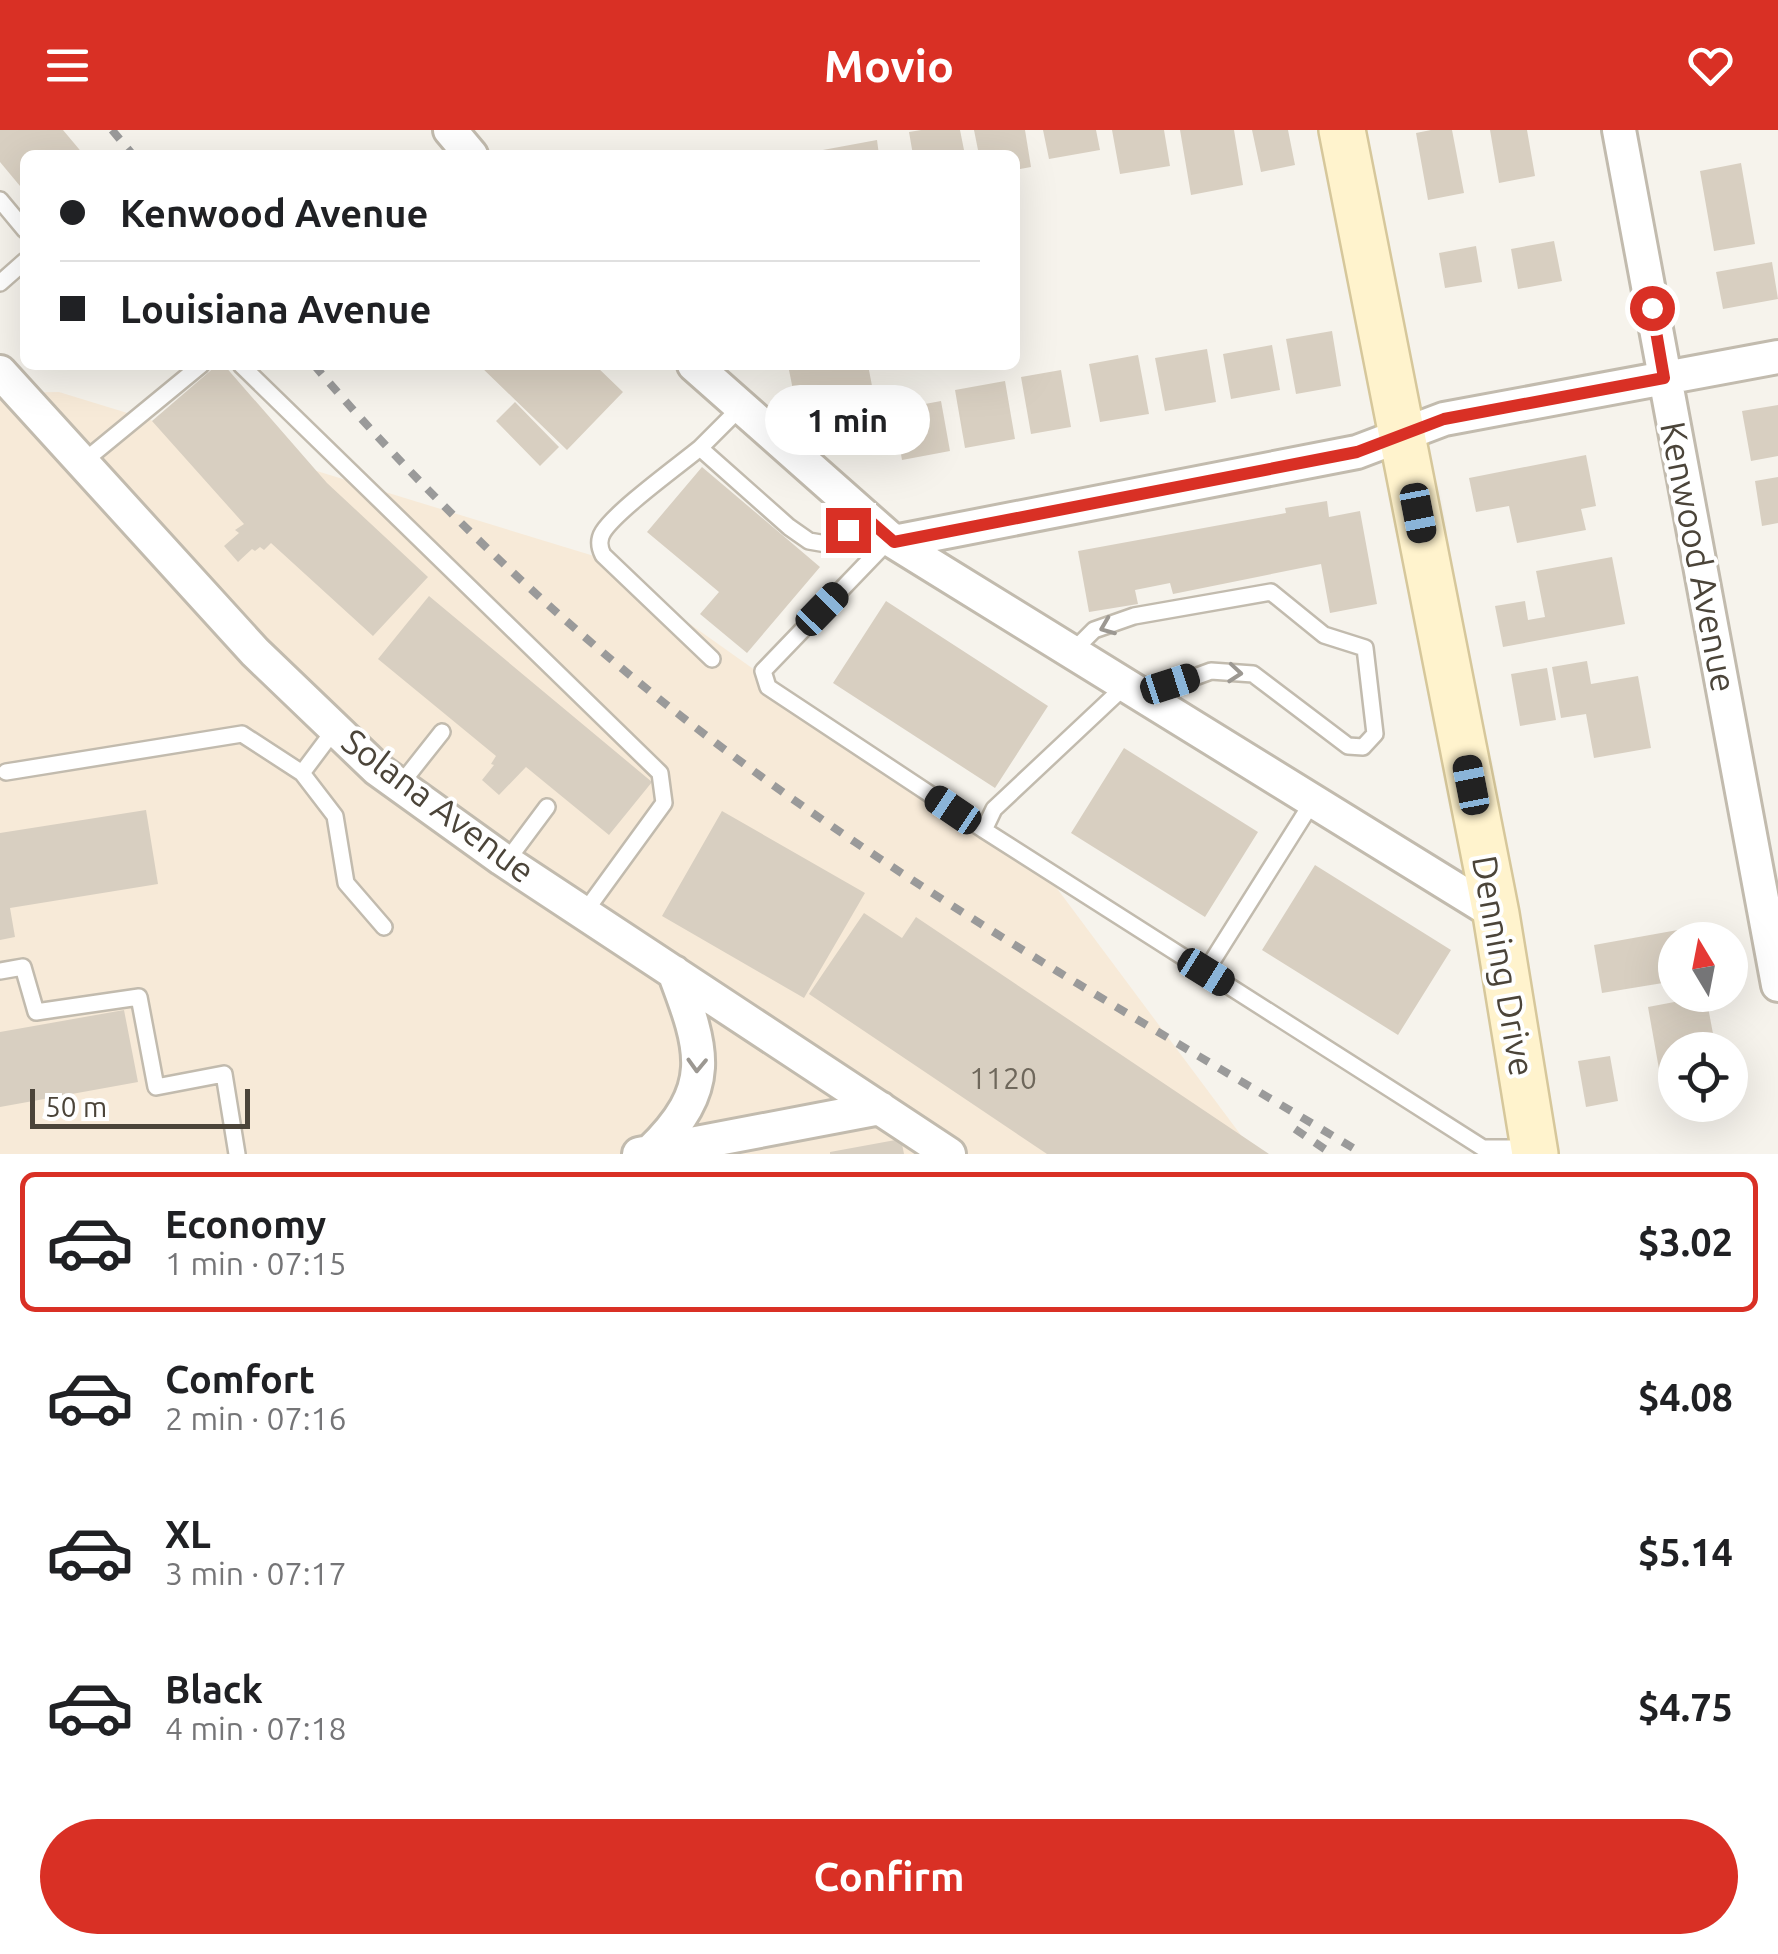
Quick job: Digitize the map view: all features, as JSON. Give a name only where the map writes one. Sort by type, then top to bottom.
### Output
[{"type":"street","name":"Denning Drive","points":[[1342,130],[1496,914],[1535,1151]]},
{"type":"street","name":"Kenwood Avenue","points":[[1618,130],[1778,985]]},
{"type":"street","points":[[892,540],[1357,452],[1444,419],[1778,358]]},
{"type":"street","points":[[700,370],[892,540],[1496,914]]},
{"type":"street","name":"Solana Avenue","points":[[0,372],[255,652],[377,769],[506,862],[949,1154]]},
{"type":"street","points":[[645,1153],[677,1126],[693,1095],[700,1064],[692,1021],[674,972]]},
{"type":"street","points":[[645,1153],[699,1148],[880,1108]]},
{"type":"lane","points":[[0,200],[20,224]]},
{"type":"lane","points":[[0,283],[20,265]]},
{"type":"lane","points":[[83,462],[195,370]]},
{"type":"lane","points":[[246,370],[660,772],[664,803],[584,913]]},
{"type":"lane","points":[[712,659],[603,555],[599,546],[603,532],[623,512],[700,448],[741,407]]},
{"type":"lane","points":[[700,448],[810,541],[832,545],[863,515]]},
{"type":"lane","points":[[892,540],[763,671],[768,686],[984,830],[1483,1148],[1535,1151]]},
{"type":"lane","points":[[984,830],[994,809],[1134,690],[1211,670],[1253,674],[1348,746],[1363,747],[1375,734],[1364,648],[1324,635],[1271,592],[1134,616],[1094,630],[1072,652]]},
{"type":"lane","points":[[302,773],[335,729]]},
{"type":"lane","points":[[400,785],[442,732]]},
{"type":"lane","points":[[6,772],[242,734],[302,773],[336,816],[346,883],[384,926]]},
{"type":"lane","points":[[1206,972],[1313,800]]},
{"type":"lane","points":[[506,862],[547,806]]},
{"type":"lane","points":[[0,971],[22,966],[36,1012],[139,997],[156,1086],[224,1074],[237,1154]]},
{"type":"shaded area","points":[[59,392],[594,556],[1050,879],[1255,1154],[0,1154],[0,393]]},
{"type":"building","points":[[0,130],[63,130],[80,150],[20,150],[20,186],[0,162]]},
{"type":"building","points":[[960,130],[964,150],[912,150],[909,132]]},
{"type":"building","points":[[974,130],[1025,130],[1031,167],[1020,169],[1020,150],[978,150]]},
{"type":"building","points":[[1043,130],[1096,130],[1100,150],[1049,159]]},
{"type":"building","points":[[1112,130],[1164,130],[1170,166],[1120,174]]},
{"type":"building","points":[[1180,130],[1234,130],[1243,185],[1191,195]]},
{"type":"building","points":[[1252,130],[1288,130],[1295,165],[1261,172]]},
{"type":"building","points":[[1452,130],[1464,193],[1428,200],[1416,133]]},
{"type":"building","points":[[1490,130],[1527,130],[1535,176],[1499,183]]},
{"type":"building","points":[[877,140],[878,150],[823,150]]},
{"type":"building","points":[[1741,163],[1755,244],[1714,251],[1700,171]]},
{"type":"building","points":[[1554,241],[1562,281],[1518,289],[1511,249]]},
{"type":"building","points":[[1476,246],[1482,282],[1445,288],[1439,253]]},
{"type":"building","points":[[1772,262],[1778,299],[1723,309],[1716,272]]},
{"type":"building","points":[[1332,331],[1341,386],[1296,394],[1286,339]]},
{"type":"building","points":[[1272,345],[1280,390],[1231,399],[1223,354]]},
{"type":"building","points":[[1207,349],[1216,402],[1165,411],[1155,358]]},
{"type":"building","points":[[1138,355],[1149,414],[1100,422],[1089,364]]},
{"type":"building","points":[[211,370],[228,370],[327,483],[428,577],[373,636],[271,543],[264,550],[252,549],[238,562],[224,546],[244,524],[152,421]]},
{"type":"building","points":[[484,370],[600,370],[623,392],[567,450]]},
{"type":"building","points":[[789,370],[869,370],[873,391],[796,405]]},
{"type":"building","points":[[1061,370],[1071,427],[1031,434],[1021,377]]},
{"type":"building","points":[[1005,381],[1015,439],[965,448],[955,390]]},
{"type":"building","points":[[941,401],[950,451],[902,460],[893,410]]},
{"type":"building","points":[[515,402],[559,447],[540,466],[496,421]]},
{"type":"building","points":[[1778,405],[1778,456],[1751,461],[1742,411]]},
{"type":"building","points":[[1586,455],[1596,506],[1581,509],[1586,530],[1517,543],[1509,506],[1476,512],[1469,478]]},
{"type":"building","points":[[702,467],[820,567],[747,653],[700,614],[719,592],[647,532]]},
{"type":"building","points":[[1778,477],[1778,523],[1762,526],[1755,481]]},
{"type":"building","points":[[1327,501],[1329,517],[1360,511],[1377,604],[1330,613],[1321,564],[1173,594],[1170,583],[1135,590],[1138,604],[1089,612],[1078,551],[1286,513],[1285,508]]},
{"type":"building","points":[[1612,557],[1625,624],[1503,647],[1495,606],[1525,601],[1528,620],[1545,617],[1536,571]]},
{"type":"building","points":[[429,596],[652,782],[609,835],[526,767],[499,795],[482,780],[496,756],[378,659]]},
{"type":"building","points":[[886,601],[1048,706],[995,788],[833,683]]},
{"type":"building","points":[[1587,661],[1591,684],[1638,676],[1651,748],[1594,758],[1586,714],[1561,718],[1552,667]]},
{"type":"building","points":[[1547,668],[1556,720],[1520,726],[1511,674]]},
{"type":"building","points":[[1124,748],[1258,832],[1205,917],[1071,833]]},
{"type":"building","points":[[146,810],[158,884],[10,908],[15,937],[0,940],[0,833]]},
{"type":"building","points":[[722,811],[865,893],[804,998],[662,916]]},
{"type":"building","points":[[1315,865],[1451,950],[1398,1035],[1262,950]]},
{"type":"building","points":[[864,913],[902,938],[916,917],[1269,1154],[1047,1154],[809,994]]},
{"type":"building","points":[[1658,934],[1658,984],[1602,993],[1594,945]]},
{"type":"building","points":[[1658,1005],[1658,1012],[1709,1012],[1713,1032],[1658,1032],[1658,1063],[1648,1007]]},
{"type":"building","points":[[124,1010],[138,1082],[0,1107],[0,1032]]},
{"type":"building","points":[[1610,1056],[1618,1101],[1586,1107],[1578,1061]]},
{"type":"building","points":[[901,1139],[904,1154],[830,1154],[830,1152]]},
{"type":"railway","points":[[112,130],[129,150]]},
{"type":"railway","points":[[318,370],[400,461],[491,552],[587,639],[686,720],[849,838],[933,893],[1363,1154]]},
{"type":"railway","points":[[1295,1129],[1332,1154]]},
{"type":"route","points":[[848,530],[863,515],[894,542],[1357,452],[1444,419],[1664,378],[1652,308]]}]
